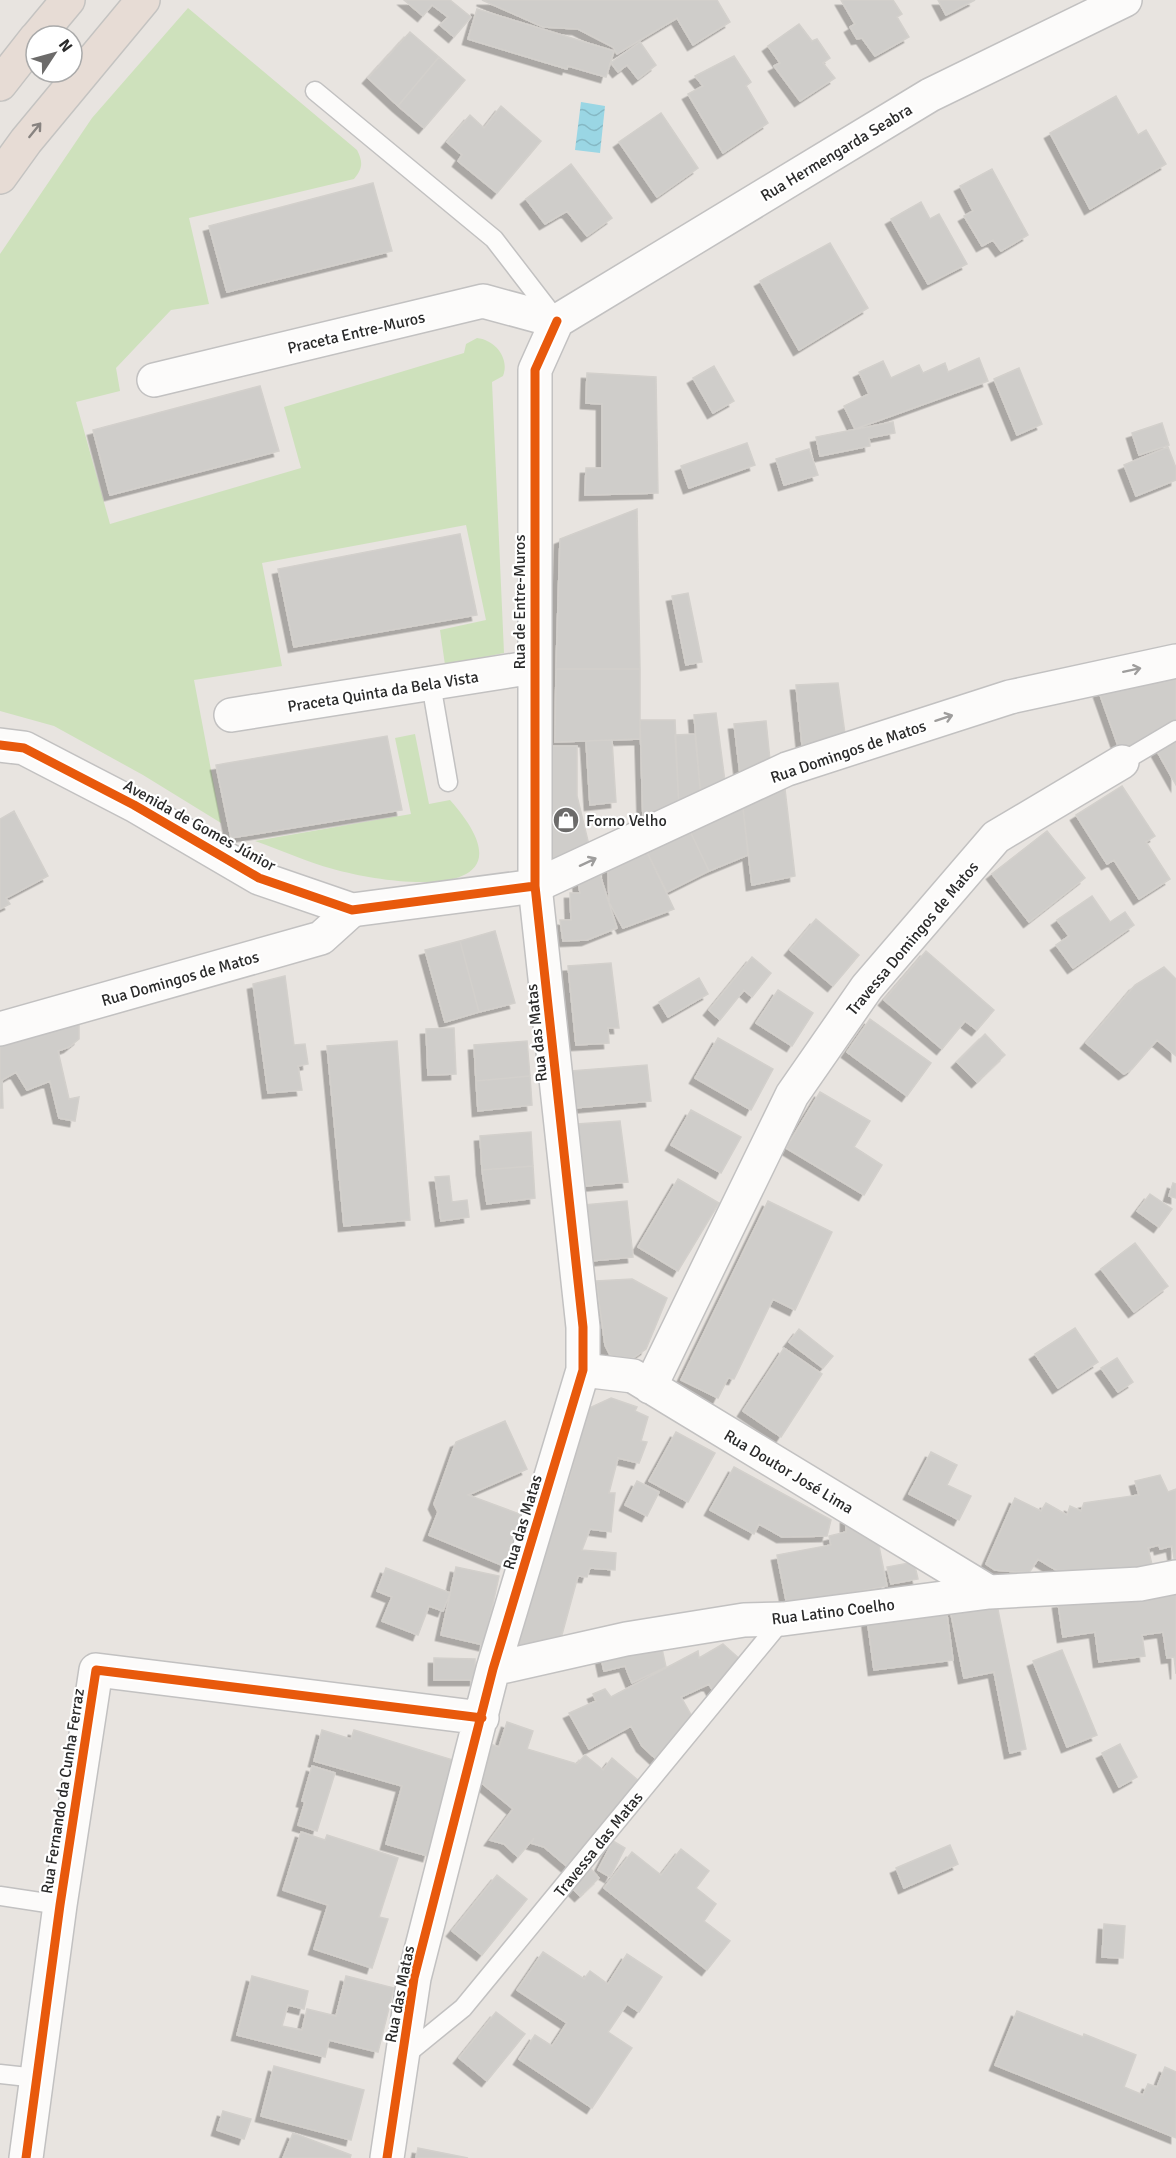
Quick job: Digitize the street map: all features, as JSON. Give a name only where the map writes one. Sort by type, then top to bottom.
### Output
[{"type":"highway","points":[[48,24],[68,0]]},
{"type":"highway","points":[[0,177],[33,132],[143,0]]},
{"type":"highway","points":[[0,84],[24,54]]},
{"type":"street","name":"Rua Hermengarda Seabra","points":[[557,321],[930,95],[1125,0]]},
{"type":"street","name":"Praceta Entre-Muros","points":[[154,380],[483,302],[557,321]]},
{"type":"street","name":"Rua de Entre-Muros","points":[[535,886],[535,370],[557,321]]},
{"type":"street","name":"Rua Domingos de Matos","points":[[535,886],[787,769],[1010,696],[1176,661]]},
{"type":"street","name":"Praceta Quinta da Bela Vista","points":[[231,716],[534,667]]},
{"type":"street","name":"Avenida de Gomes Júnior","points":[[0,745],[24,748],[34,753],[134,805],[259,878],[352,910],[535,886]]},
{"type":"street","name":"Travessa Domingos de Matos","points":[[650,1387],[792,1095],[867,987],[996,837],[1122,762]]},
{"type":"street","name":"Rua das Matas","points":[[387,2158],[414,1978],[493,1669],[583,1370],[583,1327],[535,886]]},
{"type":"street","name":"Rua Domingos de Matos","points":[[0,1029],[321,938],[352,910]]},
{"type":"street","name":"Rua Doutor José Lima","points":[[583,1370],[633,1376],[989,1592]]},
{"type":"street","name":"Rua Latino Coelho","points":[[493,1669],[626,1639],[744,1620],[783,1619],[989,1592],[1140,1584],[1176,1577]]},
{"type":"street","name":"Rua Fernando da Cunha Ferraz","points":[[26,2158],[60,1905],[96,1670],[482,1718]]},
{"type":"lane","points":[[315,91],[494,239],[557,321]]},
{"type":"lane","points":[[431,684],[448,782]]},
{"type":"lane","name":"Travessa Domingos de Matos","points":[[1122,762],[1176,730]]},
{"type":"lane","name":"Travessa das Matas","points":[[402,2057],[463,2008],[783,1619]]},
{"type":"lane","points":[[0,1896],[60,1905]]},
{"type":"lane","points":[[0,2073],[37,2078]]},
{"type":"green space","points":[[188,8],[357,150],[361,165],[354,179],[189,218],[209,304],[171,310],[116,368],[120,391],[76,402],[110,524],[301,468],[284,407],[464,353],[466,344],[477,338],[484,339],[495,346],[503,357],[505,369],[503,376],[492,382],[504,653],[445,665],[440,630],[486,620],[466,525],[262,563],[282,666],[194,680],[221,823],[143,775],[54,726],[0,711],[0,254],[92,118]]},
{"type":"green space","points":[[415,734],[429,804],[450,800],[474,834],[479,857],[469,872],[448,880],[421,882],[390,880],[333,869],[255,841],[411,814],[395,738]]},
{"type":"water","points":[[581,102],[605,106],[600,153],[575,150]]},
{"type":"building","points":[[404,0],[450,0],[471,17],[454,37],[440,25],[448,17],[432,5],[423,16]]},
{"type":"building","points":[[482,0],[717,0],[730,22],[693,45],[677,18],[617,54],[613,47],[578,29],[543,27]]},
{"type":"building","points":[[841,0],[893,0],[902,14],[897,17],[909,37],[875,56],[862,38],[857,39],[850,27],[855,24]]},
{"type":"building","points":[[938,0],[975,0],[946,15]]},
{"type":"building","points":[[477,9],[614,51],[606,77],[568,66],[567,69],[468,39]]},
{"type":"building","points":[[799,24],[812,41],[817,39],[830,58],[823,63],[835,78],[800,101],[774,66],[780,63],[768,46]]},
{"type":"building","points":[[410,32],[439,57],[398,106],[368,78]]},
{"type":"building","points":[[640,42],[656,65],[638,79],[627,65],[618,72],[611,63]]},
{"type":"building","points":[[734,56],[751,82],[746,86],[768,123],[723,153],[688,94],[703,86],[695,76]]},
{"type":"building","points":[[439,57],[465,80],[424,128],[398,106]]},
{"type":"building","points":[[1116,96],[1138,135],[1146,130],[1166,164],[1090,209],[1050,133]]},
{"type":"building","points":[[501,106],[541,141],[497,193],[458,161],[462,155],[447,142],[470,115],[484,128]]},
{"type":"building","points":[[661,113],[698,168],[657,197],[619,142]]},
{"type":"building","points":[[571,164],[612,218],[587,236],[567,211],[545,224],[526,199]]},
{"type":"building","points":[[992,169],[1028,235],[1001,251],[993,240],[982,246],[964,216],[973,211],[960,186]]},
{"type":"building","points":[[373,183],[392,251],[227,292],[209,226]]},
{"type":"building","points":[[921,202],[930,219],[939,214],[967,264],[928,284],[891,219]]},
{"type":"building","points":[[830,243],[868,308],[799,350],[760,281]]},
{"type":"building","points":[[979,358],[988,381],[855,429],[844,406],[869,394],[859,372],[883,361],[891,378],[919,365],[923,373],[945,363],[948,372]]},
{"type":"building","points":[[714,366],[734,401],[713,413],[693,378]]},
{"type":"building","points":[[1019,368],[1042,424],[1017,435],[994,379]]},
{"type":"building","points":[[587,373],[656,377],[658,493],[585,495],[586,468],[602,468],[602,404],[586,403]]},
{"type":"building","points":[[260,386],[279,451],[110,495],[93,430]]},
{"type":"building","points":[[893,422],[895,433],[869,438],[870,446],[820,456],[816,437]]},
{"type":"building","points":[[1162,423],[1169,445],[1139,455],[1132,433]]},
{"type":"building","points":[[747,443],[755,465],[689,488],[681,466]]},
{"type":"building","points":[[1168,447],[1176,468],[1176,480],[1136,496],[1124,465]]},
{"type":"building","points":[[809,449],[818,475],[784,485],[776,459]]},
{"type":"building","points":[[637,509],[640,669],[556,669],[560,539]]},
{"type":"building","points":[[460,534],[477,615],[294,647],[278,569]]},
{"type":"building","points":[[688,593],[702,662],[686,665],[672,596]]},
{"type":"building","points":[[556,669],[640,669],[640,739],[555,742]]},
{"type":"building","points":[[1176,674],[1176,723],[1122,757],[1099,692]]},
{"type":"building","points":[[838,683],[846,741],[803,755],[796,685]]},
{"type":"building","points":[[716,713],[726,789],[701,799],[694,715]]},
{"type":"building","points":[[640,720],[675,720],[679,808],[643,821]]},
{"type":"building","points":[[766,721],[771,770],[741,782],[734,724]]},
{"type":"building","points":[[1176,731],[1176,785],[1153,744]]},
{"type":"building","points":[[695,734],[701,799],[679,808],[675,735]]},
{"type":"building","points":[[387,736],[402,810],[231,838],[216,765]]},
{"type":"building","points":[[612,740],[616,802],[590,805],[586,741]]},
{"type":"building","name":"Forno Velho","points":[[550,746],[577,746],[577,796],[589,845],[550,860]]},
{"type":"building","points":[[1122,786],[1155,836],[1146,842],[1170,879],[1139,899],[1114,860],[1107,864],[1076,815]]},
{"type":"building","points":[[785,789],[795,876],[752,885],[743,808]]},
{"type":"building","points":[[743,808],[748,855],[709,871],[689,829]]},
{"type":"building","points":[[14,811],[48,876],[6,898],[10,904],[0,909],[0,819]]},
{"type":"building","points":[[689,829],[709,871],[667,892],[647,852]]},
{"type":"building","points":[[1047,831],[1085,878],[1029,922],[992,874]]},
{"type":"building","points":[[647,852],[674,909],[623,928],[609,902],[608,869]]},
{"type":"building","points":[[599,872],[617,928],[587,940],[563,941],[560,920],[571,920],[570,893],[580,893],[578,881]]},
{"type":"building","points":[[1092,896],[1110,922],[1125,912],[1134,925],[1073,968],[1056,945],[1069,936],[1057,920]]},
{"type":"building","points":[[816,919],[859,955],[833,986],[790,950]]},
{"type":"building","points":[[495,931],[515,1003],[479,1012],[460,941]]},
{"type":"building","points":[[460,941],[479,1012],[445,1022],[425,950]]},
{"type":"building","points":[[926,951],[994,1010],[977,1030],[965,1021],[942,1049],[884,1000]]},
{"type":"building","points":[[752,957],[771,973],[752,997],[744,990],[720,1020],[709,1010]]},
{"type":"building","points":[[611,963],[619,1028],[608,1028],[609,1043],[576,1045],[568,966]]},
{"type":"building","points":[[1164,967],[1176,979],[1176,1056],[1157,1040],[1132,1069],[1124,1074],[1086,1043],[1135,985]]},
{"type":"building","points":[[285,976],[294,1045],[305,1044],[308,1064],[298,1066],[302,1090],[268,1093],[253,984]]},
{"type":"building","points":[[699,978],[708,994],[668,1017],[659,1002]]},
{"type":"building","points":[[778,990],[813,1013],[792,1046],[756,1023]]},
{"type":"building","points":[[870,1019],[931,1063],[907,1096],[847,1052]]},
{"type":"building","points":[[79,1020],[79,1039],[69,1047],[58,1051],[69,1099],[79,1097],[75,1121],[59,1118],[50,1081],[27,1090],[16,1072],[2,1080],[3,1108],[0,1108],[0,1044]]},
{"type":"building","points":[[454,1028],[456,1074],[428,1075],[426,1029]]},
{"type":"building","points":[[985,1034],[1005,1055],[977,1082],[957,1062]]},
{"type":"building","points":[[718,1038],[773,1069],[751,1110],[695,1078]]},
{"type":"building","points":[[397,1041],[410,1220],[344,1226],[327,1046]]},
{"type":"building","points":[[527,1041],[530,1076],[476,1081],[474,1045]]},
{"type":"building","points":[[647,1065],[651,1101],[575,1108],[571,1071]]},
{"type":"building","points":[[530,1076],[532,1105],[478,1111],[476,1081]]},
{"type":"building","points":[[820,1092],[870,1121],[854,1147],[882,1165],[864,1195],[786,1148]]},
{"type":"building","points":[[691,1110],[741,1137],[721,1173],[671,1145]]},
{"type":"building","points":[[620,1121],[628,1182],[586,1186],[577,1124]]},
{"type":"building","points":[[531,1132],[533,1166],[482,1170],[480,1136]]},
{"type":"building","points":[[533,1166],[535,1198],[487,1204],[482,1170]]},
{"type":"building","points":[[449,1176],[452,1202],[467,1200],[469,1217],[441,1221],[435,1177]]},
{"type":"building","points":[[678,1179],[719,1203],[678,1271],[638,1247]]},
{"type":"building","points":[[1173,1183],[1176,1184],[1176,1198],[1169,1196]]},
{"type":"building","points":[[1150,1194],[1172,1209],[1159,1227],[1137,1211]]},
{"type":"building","points":[[627,1201],[633,1257],[591,1261],[584,1205]]},
{"type":"building","points":[[768,1201],[832,1232],[795,1310],[773,1299],[734,1379],[728,1378],[718,1398],[681,1380]]},
{"type":"building","points":[[1135,1243],[1168,1286],[1134,1312],[1101,1269]]},
{"type":"building","points":[[632,1279],[667,1298],[646,1349],[633,1358],[620,1359],[610,1355],[605,1345],[596,1281]]},
{"type":"building","points":[[1075,1328],[1098,1362],[1058,1388],[1035,1354]]},
{"type":"building","points":[[799,1329],[833,1356],[823,1368],[789,1342]]},
{"type":"building","points":[[784,1348],[822,1374],[781,1437],[743,1411]]},
{"type":"building","points":[[1117,1358],[1133,1382],[1118,1392],[1101,1368]]},
{"type":"building","points":[[611,1398],[637,1407],[635,1411],[648,1417],[641,1441],[647,1442],[639,1463],[618,1458],[609,1493],[615,1493],[611,1532],[590,1529],[582,1550],[616,1553],[615,1570],[590,1568],[587,1577],[578,1576],[560,1642],[509,1650],[553,1492],[565,1495],[579,1441],[576,1439],[587,1409]]},
{"type":"building","points":[[505,1421],[527,1469],[468,1495],[522,1515],[504,1566],[429,1535],[438,1512],[434,1504],[456,1442]]},
{"type":"building","points":[[676,1432],[715,1453],[688,1502],[649,1481]]},
{"type":"building","points":[[931,1452],[957,1465],[947,1485],[971,1496],[959,1520],[909,1494]]},
{"type":"building","points":[[734,1467],[831,1520],[827,1536],[782,1537],[759,1524],[754,1534],[710,1510]]},
{"type":"building","points":[[1160,1475],[1168,1492],[1176,1489],[1176,1569],[1172,1546],[1160,1549],[1159,1545],[1148,1548],[1154,1573],[1059,1572],[1038,1559],[1029,1573],[995,1570],[986,1564],[1015,1498],[1041,1511],[1046,1503],[1067,1515],[1070,1506],[1081,1511],[1084,1503],[1139,1495],[1135,1481]]},
{"type":"building","points":[[637,1481],[659,1492],[647,1516],[625,1505]]},
{"type":"building","points":[[846,1518],[876,1531],[887,1586],[787,1605],[777,1555],[831,1545],[829,1536],[846,1532]]},
{"type":"building","points":[[914,1562],[918,1579],[891,1584],[887,1567]]},
{"type":"building","points":[[456,1567],[499,1576],[484,1645],[441,1635]]},
{"type":"building","points":[[386,1568],[450,1593],[443,1611],[429,1606],[418,1635],[382,1621],[392,1597],[377,1591]]},
{"type":"building","points":[[1176,1587],[1176,1674],[1174,1657],[1167,1658],[1163,1632],[1142,1635],[1145,1656],[1099,1662],[1095,1632],[1063,1637],[1058,1603]]},
{"type":"building","points":[[996,1600],[1026,1749],[1010,1753],[994,1672],[964,1678],[950,1609]]},
{"type":"building","points":[[946,1607],[953,1660],[874,1670],[867,1618]]},
{"type":"building","points":[[659,1635],[666,1667],[632,1683],[625,1666],[604,1671],[599,1648]]},
{"type":"building","points":[[723,1644],[742,1661],[714,1693],[709,1684],[681,1697],[694,1720],[656,1759],[642,1746],[631,1726],[589,1749],[569,1713],[596,1701],[593,1694],[605,1689],[611,1697],[698,1651],[699,1658]]},
{"type":"building","points":[[1062,1650],[1097,1735],[1067,1747],[1033,1661]]},
{"type":"building","points":[[434,1658],[475,1659],[475,1680],[434,1680]]},
{"type":"building","points":[[507,1722],[533,1731],[527,1749],[577,1764],[585,1755],[603,1770],[612,1758],[640,1782],[570,1869],[544,1847],[531,1843],[534,1838],[518,1857],[504,1844],[490,1840],[513,1809],[478,1780],[490,1744],[499,1747]]},
{"type":"building","points":[[322,1730],[351,1739],[354,1730],[456,1761],[428,1856],[386,1844],[402,1786],[314,1761]]},
{"type":"building","points":[[1120,1744],[1137,1777],[1119,1787],[1102,1753]]},
{"type":"building","points":[[312,1766],[335,1773],[317,1831],[298,1825]]},
{"type":"building","points":[[301,1832],[325,1840],[327,1835],[398,1858],[379,1917],[388,1919],[372,1968],[314,1949],[328,1905],[283,1890]]},
{"type":"building","points":[[613,1841],[625,1848],[610,1877],[598,1870]]},
{"type":"building","points":[[950,1845],[958,1864],[904,1888],[896,1868]]},
{"type":"building","points":[[681,1849],[709,1871],[696,1888],[716,1904],[704,1921],[730,1941],[707,1970],[604,1888],[632,1852],[661,1875]]},
{"type":"building","points":[[590,1868],[599,1878],[580,1896],[571,1887]]},
{"type":"building","points":[[497,1875],[527,1899],[482,1955],[452,1931]]},
{"type":"building","points":[[1104,1924],[1125,1926],[1123,1958],[1102,1957]]},
{"type":"building","points":[[543,1952],[584,1979],[590,1971],[608,1984],[627,1954],[662,1977],[639,2012],[627,2004],[608,2032],[632,2048],[592,2108],[519,2059],[535,2035],[552,2046],[567,2023],[517,1990]]},
{"type":"building","points":[[252,1976],[308,1991],[304,2009],[288,2005],[282,2026],[302,2030],[307,2009],[336,2016],[346,1976],[394,1988],[378,2052],[329,2040],[325,2057],[237,2035]]},
{"type":"building","points":[[1017,2011],[1136,2055],[1124,2087],[1143,2095],[1148,2084],[1157,2087],[1165,2067],[1176,2072],[1176,2138],[995,2065]]},
{"type":"building","points":[[496,2012],[525,2034],[487,2081],[459,2058]]},
{"type":"building","points":[[274,2066],[364,2090],[351,2140],[261,2116]]},
{"type":"building","points":[[223,2111],[251,2119],[244,2139],[217,2130]]},
{"type":"building","points":[[293,2133],[351,2155],[350,2158],[283,2158]]},
{"type":"building","points":[[418,2148],[468,2158],[416,2158]]},
{"type":"cycle path","points":[[387,2158],[414,1978],[493,1669],[583,1370],[583,1327],[535,886],[535,370],[557,321]]},
{"type":"cycle path","points":[[0,745],[24,748],[134,805],[259,878],[352,910],[535,886]]},
{"type":"cycle path","points":[[26,2158],[60,1905],[96,1670],[482,1718]]},
{"type":"place","name":"Forno Velho","points":[[566,820]]}]
